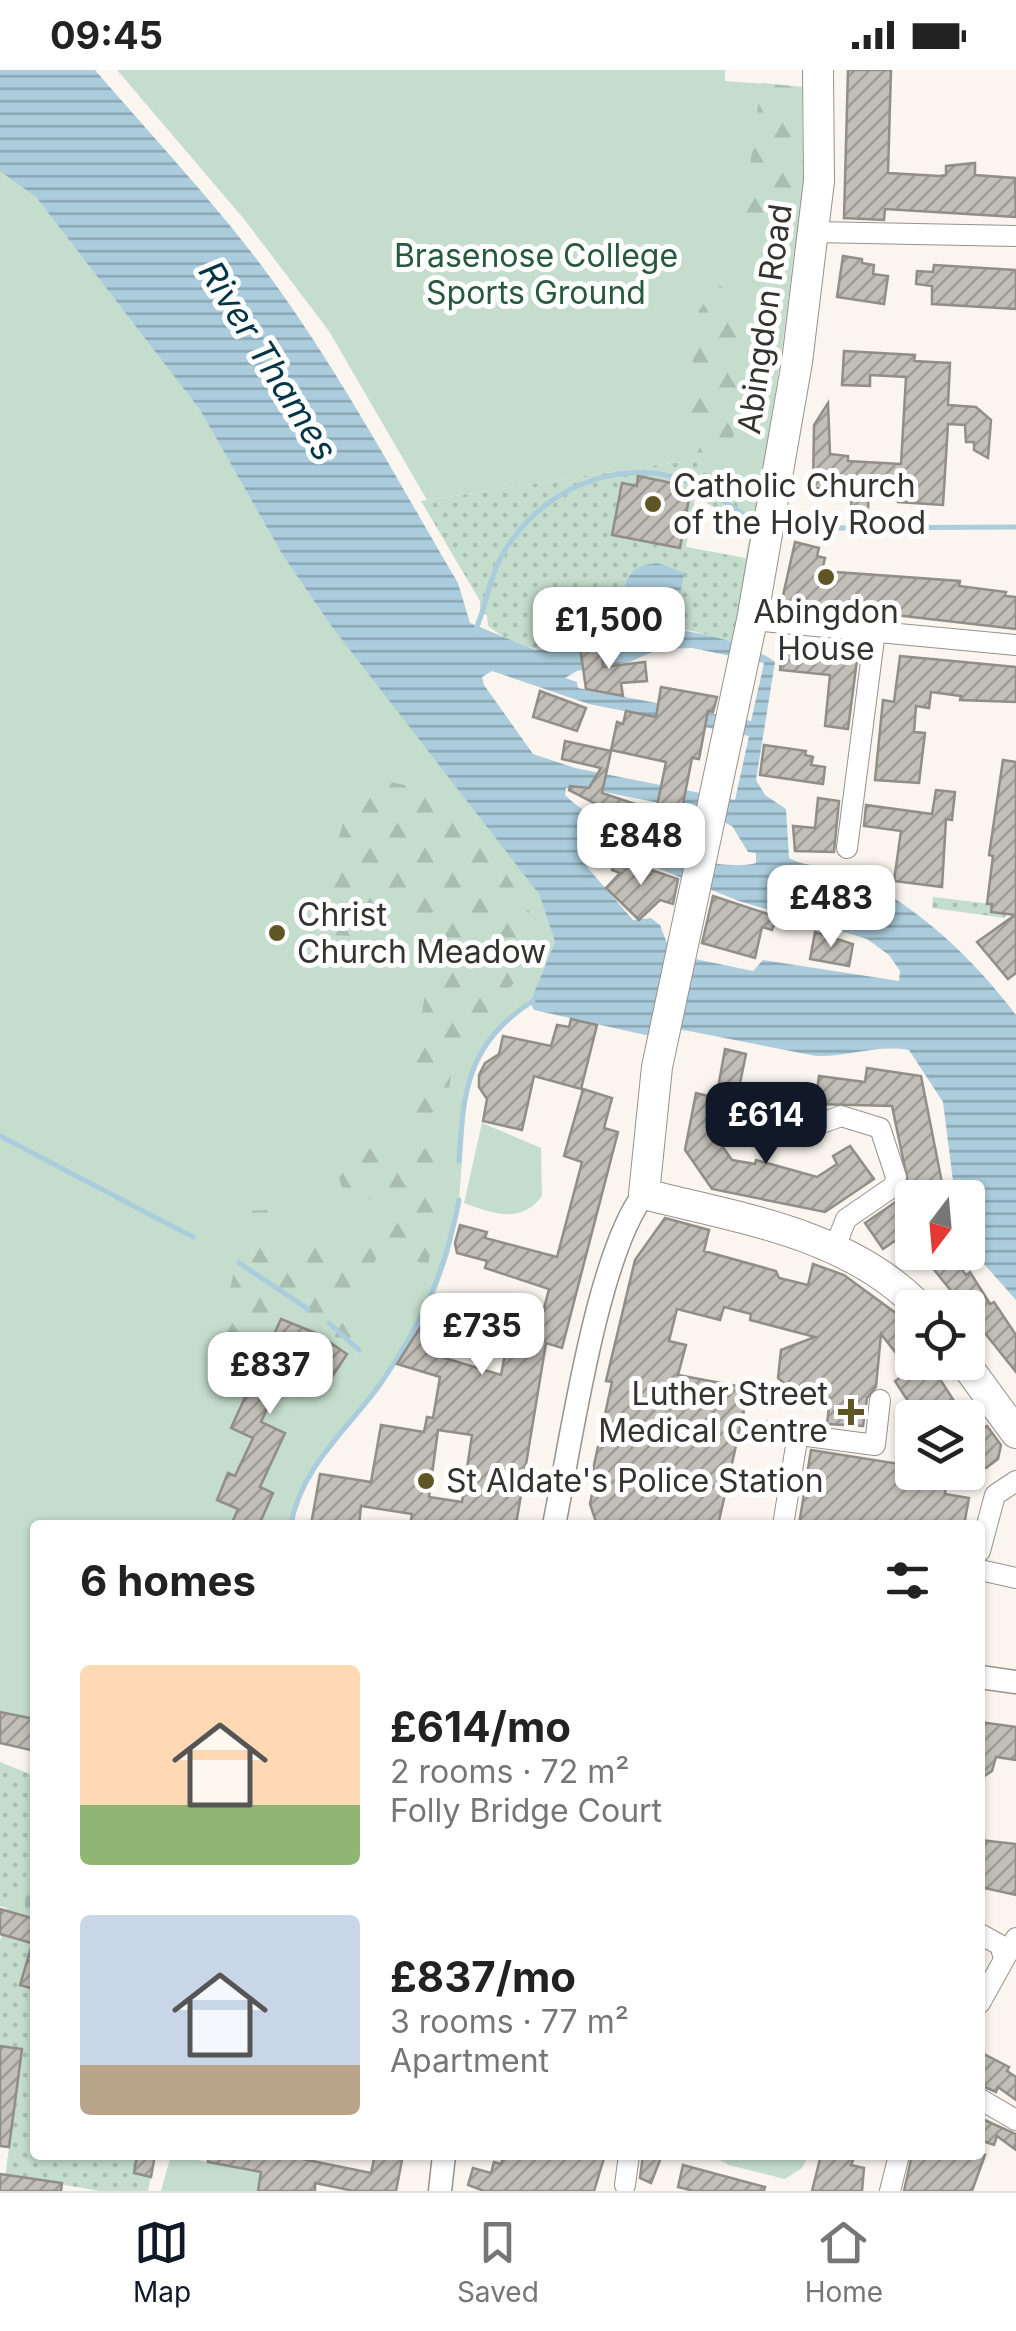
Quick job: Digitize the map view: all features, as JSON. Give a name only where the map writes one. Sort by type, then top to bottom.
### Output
[{"type":"main road","name":"Abingdon Road","points":[[644,1194],[660,1047],[751,627],[815,232],[818,70]]},
{"type":"main road","points":[[644,1194],[835,1247],[878,1269],[901,1290]]},
{"type":"main road","points":[[977,1380],[1016,1433]]},
{"type":"street","points":[[815,232],[1016,236]]},
{"type":"street","points":[[751,627],[875,631],[1016,645]]},
{"type":"street","points":[[847,848],[875,631]]},
{"type":"street","points":[[779,1127],[803,1130],[842,1116],[880,1128],[896,1177],[894,1186],[846,1220],[835,1247]]},
{"type":"street","points":[[555,1520],[602,1304],[627,1216],[644,1194]]},
{"type":"street","points":[[770,1431],[875,1445],[880,1400]]},
{"type":"street","points":[[784,1520],[798,1434]]},
{"type":"street","points":[[985,1528],[990,1504],[1011,1482]]},
{"type":"street","points":[[985,1571],[1016,1578]]},
{"type":"street","points":[[985,1678],[1016,1682]]},
{"type":"street","points":[[985,1937],[1009,1947],[985,1993]]},
{"type":"street","points":[[985,2102],[1016,2120]]},
{"type":"street","points":[[441,2191],[444,2160]]},
{"type":"street","points":[[625,2185],[628,2160]]},
{"type":"street","points":[[890,2191],[899,2160]]},
{"type":"green space","name":"Brasenose College Sports Ground","points":[[117,70],[725,70],[725,81],[802,87],[794,248],[756,511],[697,459],[427,500],[329,331],[244,219]]},
{"type":"green space","points":[[761,83],[802,87],[803,181],[797,251],[740,242]]},
{"type":"green space","name":"Christ Church Meadow","points":[[0,155],[8,173],[36,197],[200,410],[282,554],[329,623],[518,861],[539,894],[555,942],[530,1002],[483,1045],[468,1077],[459,1200],[449,1254],[432,1303],[380,1385],[311,1471],[293,1520],[30,1520],[30,1718],[0,1712]]},
{"type":"green space","points":[[719,285],[742,300],[748,314],[729,473],[707,453],[681,451],[699,310]]},
{"type":"green space","points":[[697,459],[756,511],[733,644],[687,630],[581,653],[548,651],[516,642],[488,626],[487,614],[480,614],[480,601],[421,501]],"holes":[[[639,476],[671,483],[671,490],[690,494],[680,547],[612,535],[621,484],[637,486]],[[695,497],[751,526],[746,558],[686,547]]]},
{"type":"green space","points":[[382,780],[430,791],[493,852],[530,913],[530,941],[521,975],[455,1050],[444,1120],[444,1189],[428,1264],[386,1334],[371,1321],[369,1313],[386,1323],[420,1262],[379,1252],[352,1313],[379,1333],[359,1359],[320,1322],[283,1297],[239,1389],[219,1394],[209,1387],[247,1211],[267,1210],[273,1220],[279,1259],[296,1271],[315,1240],[346,1242],[378,1230],[381,1211],[376,1199],[345,1201],[337,1169],[345,1144],[393,1157],[410,1157],[409,1088],[424,1001],[418,974],[420,932],[406,917],[385,915],[354,936],[325,935],[319,921],[351,789]]},
{"type":"green space","points":[[933,897],[992,904],[992,912],[1006,914],[1005,918],[932,908]]},
{"type":"green space","points":[[482,1123],[541,1148],[542,1196],[534,1205],[506,1214],[464,1203]]},
{"type":"green space","points":[[0,1762],[30,1774],[30,1869],[7,1908],[0,1906]]},
{"type":"green space","points":[[30,1863],[30,1918],[25,1917],[19,1940],[0,1942],[7,1908]]},
{"type":"green space","points":[[0,1942],[30,1943],[21,1985],[30,1988],[30,2160],[154,2160],[148,2191],[99,2191],[26,2178],[4,2185],[22,2050],[0,2046]]},
{"type":"green space","points":[[170,2160],[197,2160],[270,2174],[267,2191],[161,2191]]},
{"type":"green space","points":[[720,2160],[806,2160],[802,2168],[785,2179]]},
{"type":"water","name":"River Thames","points":[[0,70],[95,70],[219,212],[286,299],[458,583],[470,623],[535,650],[613,648],[622,637],[636,631],[677,630],[724,640],[775,662],[756,780],[765,795],[786,809],[789,858],[850,874],[898,901],[961,953],[1016,1015],[1016,1300],[985,1265],[985,1180],[953,1180],[943,1102],[909,1050],[816,1056],[653,1024],[650,1036],[534,1010],[530,1002],[555,942],[539,894],[329,623],[282,554],[200,410],[36,197],[0,171]],"holes":[[[692,648],[764,663],[751,721],[578,688],[577,682],[565,678],[577,671],[630,662],[659,649]],[[492,671],[589,704],[749,736],[735,800],[575,768],[533,754],[484,685],[482,677]],[[566,788],[584,788],[700,811],[732,826],[748,852],[756,853],[756,863],[711,863],[656,847],[581,808],[565,795]],[[600,845],[739,901],[867,939],[889,955],[900,971],[899,981],[763,960],[753,971],[671,954],[660,925],[651,918],[633,920],[587,867]]]},
{"type":"water","points":[[661,564],[684,573],[677,610],[647,617],[620,606],[631,574],[642,566]]},
{"type":"building","points":[[848,70],[891,70],[888,173],[940,176],[946,175],[946,166],[975,163],[975,175],[1015,178],[1016,217],[885,209],[884,220],[844,218]]},
{"type":"building","points":[[843,256],[862,259],[862,263],[874,265],[873,274],[888,276],[884,304],[837,297]]},
{"type":"building","points":[[934,265],[1016,270],[1016,309],[932,304],[932,286],[916,284],[917,271],[933,272]]},
{"type":"building","points":[[844,351],[915,355],[914,361],[950,363],[948,405],[976,407],[991,420],[988,458],[974,450],[974,442],[966,442],[965,425],[948,424],[943,505],[898,502],[899,486],[869,484],[868,511],[851,510],[852,490],[813,488],[814,425],[828,403],[830,454],[848,456],[848,461],[901,464],[906,377],[870,375],[870,386],[842,385]]},
{"type":"building","name":"Catholic Church of the Holy Rood","points":[[638,476],[672,483],[671,490],[690,493],[680,548],[612,535],[622,483],[637,486]]},
{"type":"building","points":[[795,542],[819,548],[817,556],[825,558],[822,571],[960,581],[959,586],[1006,592],[1005,596],[1016,597],[1016,629],[782,600]]},
{"type":"building","points":[[601,644],[603,667],[645,662],[647,681],[621,683],[623,696],[586,689],[580,647]]},
{"type":"building","points":[[783,644],[858,652],[848,729],[825,726],[830,675],[780,670]]},
{"type":"building","points":[[900,656],[1016,667],[1016,702],[960,700],[961,696],[931,692],[929,708],[916,706],[914,732],[925,733],[919,783],[875,780],[883,700],[894,702]]},
{"type":"building","points":[[661,687],[717,697],[713,712],[708,711],[699,759],[692,758],[680,819],[686,820],[682,840],[633,823],[569,790],[570,786],[589,788],[601,768],[562,759],[565,741],[611,751],[602,793],[656,811],[666,762],[611,750],[617,722],[623,724],[626,711],[656,717]]},
{"type":"building","points":[[540,691],[586,708],[577,731],[533,717]]},
{"type":"building","points":[[764,745],[806,751],[805,755],[813,757],[811,765],[825,767],[823,784],[760,775]]},
{"type":"building","points":[[1003,760],[1016,762],[1016,973],[1008,979],[977,942],[1015,915],[991,912],[992,904],[987,904],[993,856],[989,855]]},
{"type":"building","points":[[936,790],[955,792],[952,820],[946,819],[942,887],[894,881],[901,831],[864,826],[866,805],[932,814]]},
{"type":"building","points":[[818,798],[839,801],[834,852],[795,851],[793,826],[815,828]]},
{"type":"building","points":[[616,858],[678,879],[673,904],[660,900],[639,920],[606,888],[620,873],[612,870]]},
{"type":"building","points":[[713,896],[777,917],[772,930],[762,927],[755,958],[702,943]]},
{"type":"building","points":[[815,932],[853,944],[849,966],[810,959]]},
{"type":"building","points":[[571,1019],[597,1025],[581,1089],[534,1076],[522,1130],[483,1121],[487,1099],[479,1087],[479,1075],[485,1063],[499,1054],[503,1036],[551,1046],[557,1025],[569,1027]]},
{"type":"building","points":[[725,1049],[746,1054],[738,1093],[718,1088]]},
{"type":"building","points":[[867,1068],[921,1076],[941,1180],[907,1180],[892,1106],[815,1104],[819,1076],[865,1082]]},
{"type":"building","points":[[583,1089],[612,1098],[604,1128],[618,1132],[562,1348],[546,1343],[517,1520],[411,1520],[412,1514],[361,1506],[360,1520],[312,1520],[320,1474],[371,1482],[381,1425],[424,1432],[427,1417],[433,1418],[440,1377],[397,1364],[432,1308],[457,1325],[438,1356],[501,1375],[509,1334],[542,1342],[536,1340],[549,1289],[485,1268],[487,1261],[457,1253],[455,1243],[460,1225],[487,1232],[485,1238],[557,1257],[582,1162],[564,1156]],"holes":[[[438,1430],[472,1435],[462,1502],[429,1497]]]},
{"type":"building","points":[[696,1093],[728,1101],[720,1143],[732,1160],[755,1164],[756,1160],[817,1177],[837,1164],[833,1156],[850,1146],[874,1179],[825,1212],[712,1189],[685,1150]]},
{"type":"building","points":[[895,1202],[895,1241],[883,1249],[865,1223]]},
{"type":"building","points":[[665,1218],[709,1230],[704,1251],[776,1271],[779,1278],[808,1285],[813,1264],[844,1275],[895,1312],[895,1352],[881,1334],[876,1387],[867,1398],[863,1426],[827,1424],[830,1398],[798,1395],[778,1378],[781,1350],[815,1337],[750,1320],[751,1314],[724,1307],[720,1320],[677,1309],[669,1341],[686,1345],[678,1375],[753,1389],[750,1406],[745,1406],[719,1520],[595,1520],[590,1504],[596,1475],[592,1474],[612,1382],[606,1381],[635,1260]]},
{"type":"building","points":[[934,1270],[962,1270],[966,1275],[970,1272],[981,1290],[950,1290]]},
{"type":"building","points":[[985,1296],[990,1304],[994,1302],[1016,1335],[1016,1372],[985,1333]]},
{"type":"building","points":[[281,1319],[316,1333],[347,1354],[332,1377],[293,1351],[261,1422],[285,1433],[260,1487],[273,1493],[261,1520],[233,1520],[238,1509],[217,1500],[228,1473],[235,1476],[253,1438],[231,1428]]},
{"type":"building","points":[[941,1380],[953,1400],[907,1400],[895,1381]]},
{"type":"building","points":[[987,1426],[1001,1445],[998,1459],[986,1468]]},
{"type":"building","points":[[811,1450],[895,1463],[895,1490],[946,1490],[945,1494],[969,1498],[965,1520],[800,1520]]},
{"type":"building","points":[[0,1712],[30,1718],[30,1750],[0,1743]]},
{"type":"building","points":[[985,1723],[1016,1727],[1016,1760],[996,1757],[992,1771],[985,1776]]},
{"type":"building","points":[[985,1841],[1016,1844],[1016,1895],[985,1888]]},
{"type":"building","points":[[0,1909],[30,1918],[30,1943],[0,1934]]},
{"type":"building","points":[[30,1951],[30,1988],[20,1985]]},
{"type":"building","points":[[0,2046],[22,2049],[9,2147],[0,2146]]},
{"type":"building","points":[[985,2055],[1009,2067],[1007,2071],[1016,2077],[1016,2100],[998,2087],[996,2092],[985,2087]]},
{"type":"building","points":[[985,2120],[1016,2134],[1016,2150],[997,2136],[994,2145],[985,2142]]},
{"type":"building","points":[[136,2160],[154,2160],[151,2177],[134,2173]]},
{"type":"building","points":[[307,2160],[371,2173],[374,2160],[402,2160],[396,2191],[354,2191],[315,2183],[315,2191],[258,2191],[261,2172],[208,2162]]},
{"type":"building","points":[[502,2160],[603,2160],[594,2191],[484,2191],[468,2185],[473,2168],[491,2173],[494,2162],[501,2164]]},
{"type":"building","points":[[642,2160],[660,2160],[651,2183],[640,2178]]},
{"type":"building","points":[[820,2160],[853,2160],[851,2165],[864,2168],[862,2191],[812,2191]]},
{"type":"building","points":[[911,2160],[983,2160],[972,2191],[904,2191]]},
{"type":"building","points":[[683,2165],[765,2187],[764,2191],[694,2191],[678,2187]]},
{"type":"building","points":[[0,2174],[62,2183],[61,2191],[0,2191]]},
{"type":"waterway","points":[[475,631],[496,568],[516,535],[535,514],[581,484],[607,476],[662,474],[698,486],[755,521]]},
{"type":"waterway","points":[[836,528],[1016,527]]},
{"type":"waterway","points":[[785,529],[798,532]]},
{"type":"waterway","points":[[459,1161],[463,1112],[473,1070],[495,1033],[533,1001]]},
{"type":"waterway","points":[[0,1136],[193,1237]]},
{"type":"waterway","points":[[292,1520],[315,1467],[381,1383],[420,1318],[447,1250],[459,1200]]},
{"type":"waterway","points":[[239,1263],[308,1309]]},
{"type":"waterway","points":[[329,1323],[359,1350]]},
{"type":"place","name":"Catholic Church of the Holy Rood","points":[[653,504]]},
{"type":"place","name":"Abingdon House","points":[[826,577]]},
{"type":"place","name":"Christ Church Meadow","points":[[277,933]]},
{"type":"place","name":"Luther Street Medical Centre","points":[[851,1412]]},
{"type":"place","name":"St Aldate's Police Station","points":[[426,1481]]}]
